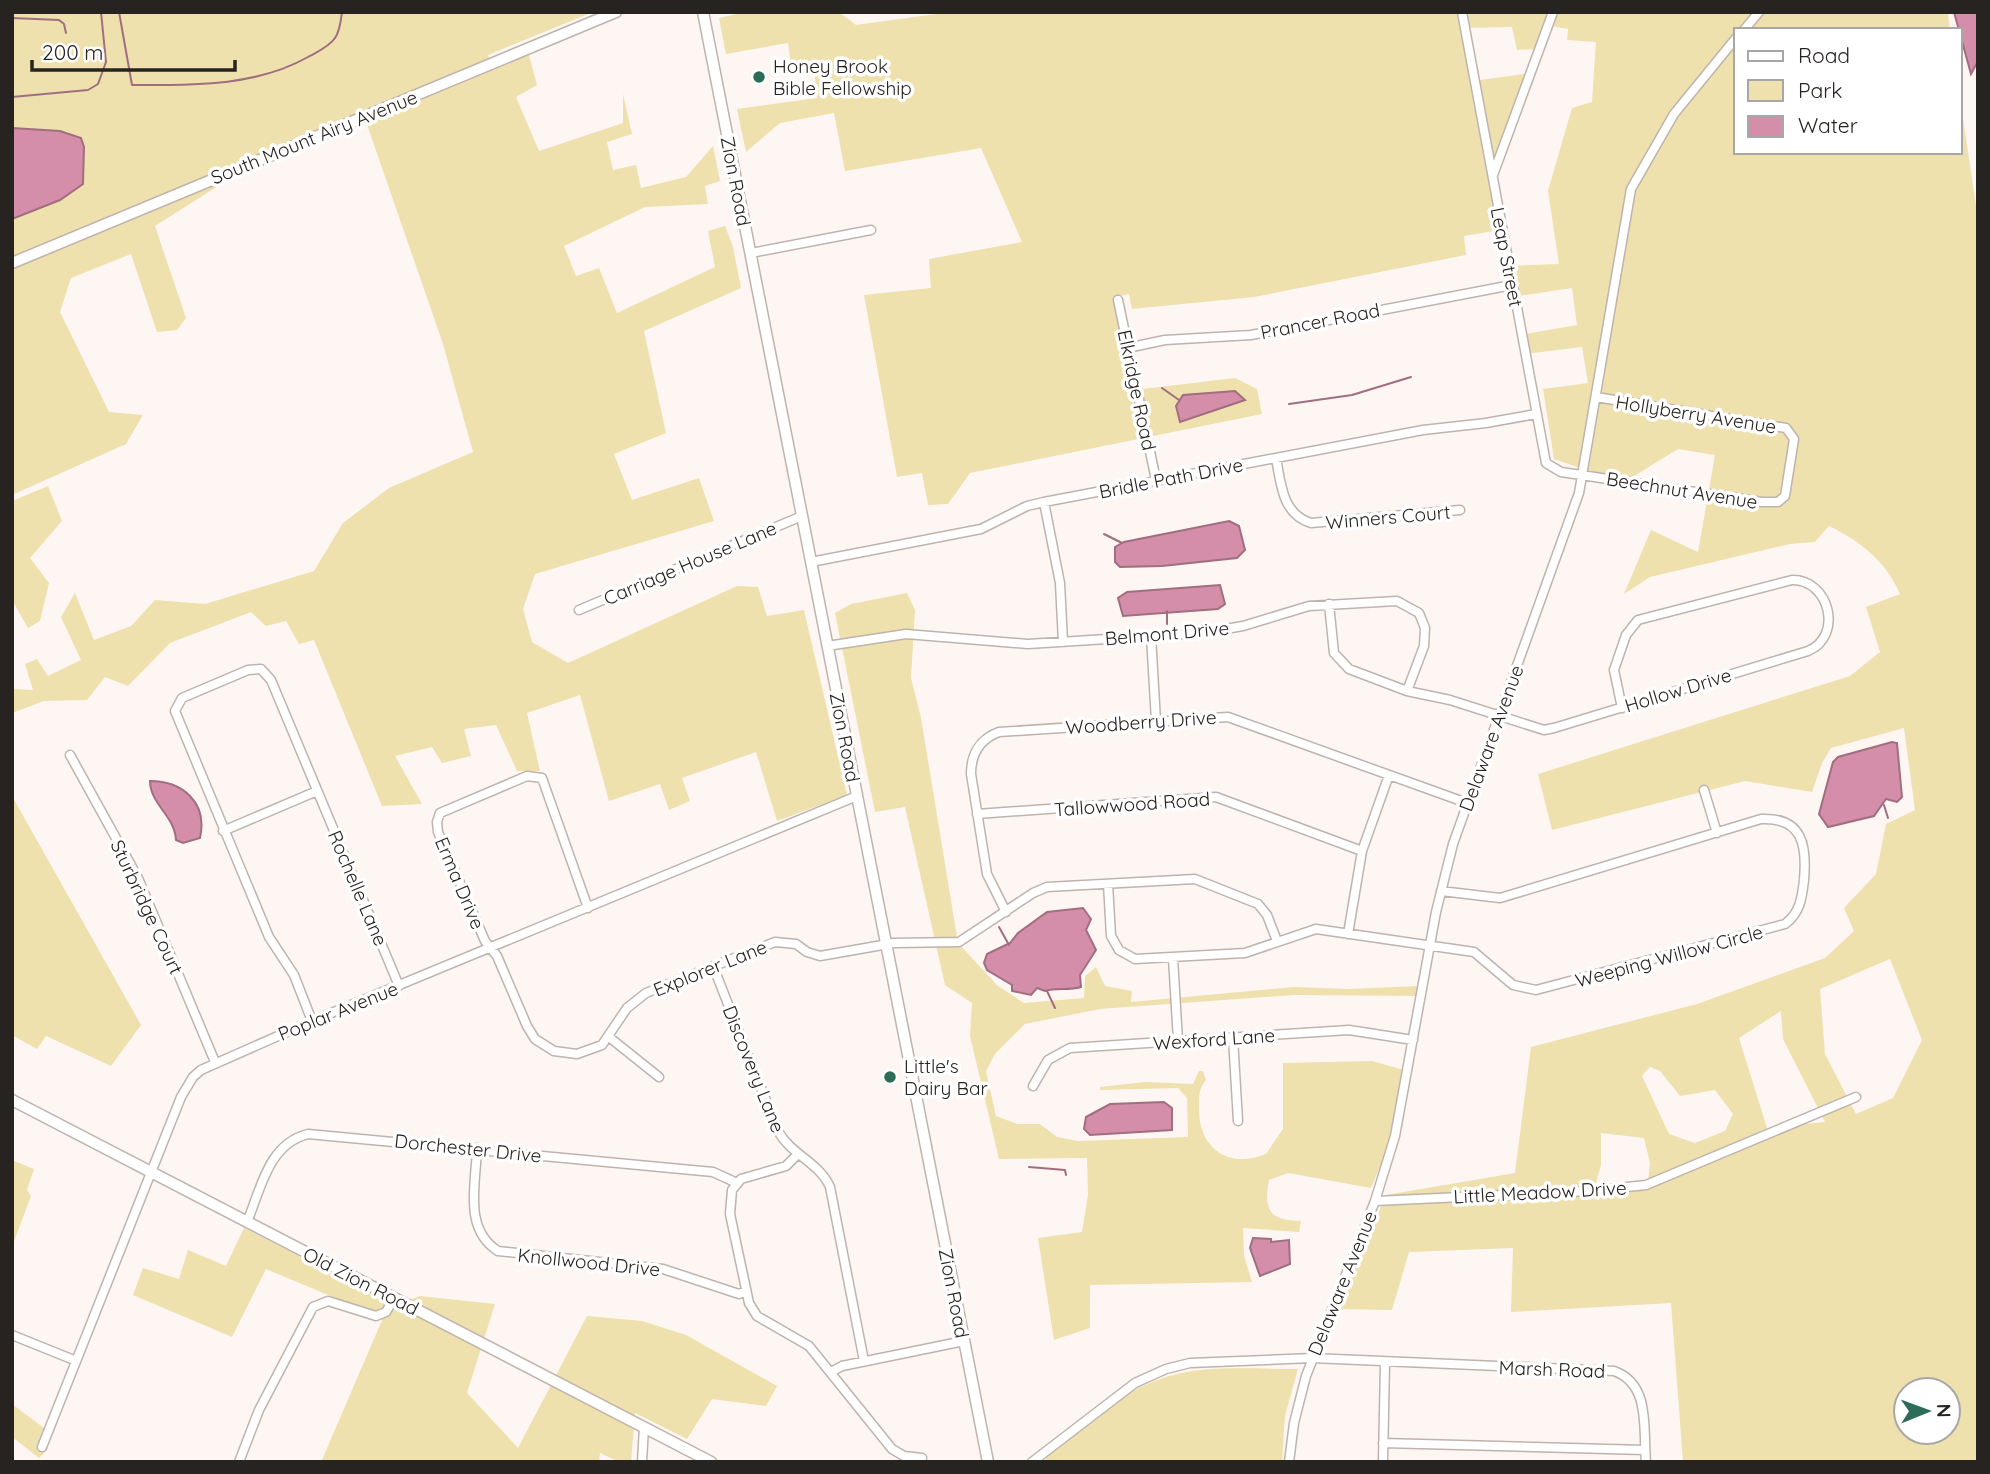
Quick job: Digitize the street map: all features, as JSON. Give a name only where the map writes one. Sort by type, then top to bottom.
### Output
[{"type":"street","name":"South Mount Airy Avenue","points":[[12,263],[616,12]]},
{"type":"street","name":"Zion Road","points":[[703,12],[988,1462]]},
{"type":"street","name":"Leap Street","points":[[1462,12],[1536,414],[1548,465],[1557,471],[1583,475]]},
{"type":"street","points":[[1492,178],[1553,12]]},
{"type":"street","points":[[1746,28],[1759,12]]},
{"type":"street","name":"Delaware Avenue","points":[[1289,1462],[1299,1399],[1312,1358],[1375,1201],[1395,1136],[1441,891],[1467,803],[1561,547],[1583,475],[1631,189],[1674,114],[1734,40]]},
{"type":"street","points":[[751,253],[871,230]]},
{"type":"street","name":"Prancer Road","points":[[1127,348],[1165,341],[1251,335],[1512,285]]},
{"type":"street","name":"Elkridge Road","points":[[1118,300],[1156,480]]},
{"type":"street","name":"Hollyberry Avenue","points":[[1596,397],[1786,428],[1793,436],[1786,492],[1781,500]]},
{"type":"street","name":"Bridle Path Drive","points":[[811,562],[987,527],[1027,506],[1044,502],[1423,430],[1486,424],[1536,414]]},
{"type":"street","name":"Winners Court","points":[[1276,458],[1287,503],[1295,514],[1311,523],[1460,510]]},
{"type":"street","name":"Beechnut Avenue","points":[[1583,475],[1762,502],[1781,500]]},
{"type":"street","points":[[1044,502],[1060,583],[1063,642]]},
{"type":"street","name":"Carriage House Lane","points":[[579,610],[802,516]]},
{"type":"street","name":"Hollow Drive","points":[[1329,604],[1332,646],[1341,663],[1407,691],[1451,700],[1544,730],[1622,708],[1814,649],[1828,631],[1826,608],[1818,590],[1795,580],[1643,618],[1627,632],[1614,670],[1622,708]]},
{"type":"street","name":"Belmont Drive","points":[[827,646],[917,634],[1010,643],[1151,636],[1227,629],[1302,607],[1397,601],[1419,613],[1424,620],[1426,637],[1407,691]]},
{"type":"street","points":[[1151,636],[1156,721]]},
{"type":"street","name":"Rochelle Lane","points":[[312,1021],[291,968],[269,937],[175,711],[179,701],[187,696],[248,670],[265,672],[399,986]]},
{"type":"street","name":"Woodberry Drive","points":[[1006,912],[988,879],[971,766],[977,750],[991,736],[1007,732],[1228,717],[1467,803]]},
{"type":"street","name":"Sturbridge Court","points":[[70,755],[138,878],[215,1062]]},
{"type":"street","points":[[1348,934],[1362,850],[1390,775]]},
{"type":"street","name":"Erma Drive","points":[[490,948],[438,832],[438,818],[449,808],[527,776],[542,778],[588,908]]},
{"type":"street","points":[[1704,790],[1717,833]]},
{"type":"street","points":[[223,831],[317,791]]},
{"type":"street","name":"Poplar Avenue","points":[[42,1447],[74,1360],[193,1077],[215,1062],[857,796]]},
{"type":"street","name":"Tallowwood Road","points":[[977,814],[1216,797],[1362,850]]},
{"type":"street","name":"Weeping Willow Circle","points":[[1108,884],[1111,936],[1119,950],[1135,959],[1245,953],[1311,929],[1479,954],[1513,985],[1536,990],[1768,931],[1787,923],[1798,908],[1806,850],[1798,833],[1782,821],[1770,819],[1497,899],[1441,891]]},
{"type":"street","name":"Explorer Lane","points":[[490,948],[497,956],[527,1026],[541,1043],[555,1051],[577,1054],[594,1049],[609,1037],[627,1008],[639,998],[775,942],[796,944],[807,952],[820,956],[886,944],[962,941],[1043,888],[1195,878],[1258,904],[1267,915],[1277,941]]},
{"type":"street","points":[[1173,958],[1178,1041]]},
{"type":"street","name":"Discovery Lane","points":[[713,966],[775,1126],[786,1144],[817,1168],[830,1187],[864,1361]]},
{"type":"street","name":"Wexford Lane","points":[[1033,1086],[1043,1065],[1063,1050],[1349,1030],[1413,1041]]},
{"type":"street","points":[[609,1037],[659,1077]]},
{"type":"street","points":[[1233,1038],[1238,1121]]},
{"type":"street","name":"Little Meadow Drive","points":[[1375,1201],[1609,1190],[1646,1185],[1856,1097]]},
{"type":"street","name":"Old Zion Road","points":[[12,1100],[711,1462]]},
{"type":"street","name":"Dorchester Drive","points":[[247,1222],[273,1159],[282,1147],[300,1136],[315,1134],[713,1172],[737,1183]]},
{"type":"street","name":"Knollwood Drive","points":[[477,1149],[475,1220],[483,1238],[498,1251],[646,1266],[681,1274],[739,1294],[746,1291]]},
{"type":"street","points":[[798,1154],[786,1166],[748,1176],[737,1183],[729,1205],[746,1291],[755,1313],[805,1342],[892,1449],[904,1456],[922,1458]]},
{"type":"street","points":[[239,1462],[259,1410],[313,1307],[328,1301],[376,1316],[386,1312],[394,1298]]},
{"type":"street","points":[[12,1335],[74,1360]]},
{"type":"street","points":[[831,1372],[864,1361],[964,1341]]},
{"type":"street","name":"Marsh Road","points":[[1032,1462],[1128,1388],[1166,1369],[1196,1363],[1312,1358],[1598,1370],[1622,1374],[1639,1391],[1646,1462]]},
{"type":"street","points":[[1383,1462],[1385,1363]]},
{"type":"street","points":[[642,1462],[643,1427]]},
{"type":"street","points":[[1383,1443],[1645,1450]]},
{"type":"green space","points":[[12,12],[593,12],[488,55],[491,63],[527,48],[537,85],[516,97],[539,151],[623,123],[623,94],[632,134],[607,142],[613,170],[636,165],[641,188],[686,177],[713,146],[720,181],[705,186],[708,204],[645,207],[564,246],[576,276],[599,268],[617,313],[715,267],[708,231],[725,226],[733,247],[741,288],[644,331],[666,433],[614,454],[632,500],[699,478],[714,521],[535,574],[523,609],[532,642],[568,663],[737,586],[758,587],[767,616],[804,610],[847,795],[777,821],[756,752],[682,778],[690,801],[669,810],[660,784],[609,801],[580,695],[527,713],[540,771],[517,771],[496,725],[464,729],[471,756],[442,763],[432,747],[395,756],[422,804],[382,806],[314,640],[299,644],[286,621],[266,626],[251,612],[170,643],[128,686],[105,677],[87,700],[44,701],[12,713],[12,689],[33,690],[25,664],[37,659],[48,676],[81,660],[61,617],[75,593],[94,640],[131,626],[155,600],[205,604],[314,571],[343,523],[389,488],[473,452],[443,344],[364,116],[264,157],[155,226],[186,318],[177,330],[157,332],[131,254],[71,278],[60,312],[109,412],[143,415],[126,444],[12,495]]},
{"type":"green space","points":[[746,12],[839,12],[856,25],[950,12],[1948,12],[1950,28],[1734,28],[1734,154],[1962,154],[1962,111],[1978,219],[1978,1462],[1683,1462],[1671,1303],[1511,1312],[1513,1248],[1409,1252],[1392,1310],[1338,1309],[1386,1195],[1515,1173],[1531,1047],[1697,1004],[1825,958],[1854,931],[1844,908],[1876,874],[1886,824],[1915,810],[1904,728],[1831,748],[1822,763],[1812,792],[1745,781],[1552,830],[1538,774],[1850,676],[1880,652],[1866,607],[1900,594],[1880,562],[1871,553],[1829,526],[1815,542],[1790,544],[1650,577],[1624,594],[1651,530],[1698,552],[1715,455],[1678,449],[1626,481],[1583,474],[1577,467],[1554,459],[1543,389],[1588,383],[1582,347],[1525,354],[1520,335],[1577,325],[1572,288],[1513,297],[1507,266],[1559,264],[1548,191],[1572,108],[1592,102],[1596,42],[1567,40],[1568,29],[1545,25],[1540,49],[1517,50],[1512,27],[1463,28],[1473,81],[1531,73],[1491,181],[1500,230],[1464,236],[1466,255],[1254,297],[1132,309],[1129,294],[1115,297],[1134,390],[1235,378],[1257,389],[1262,414],[970,473],[948,504],[928,505],[922,473],[897,477],[864,295],[931,288],[929,259],[1022,242],[981,148],[845,171],[834,113],[780,123],[746,152],[737,109],[817,98],[814,71],[792,73],[788,43],[726,54],[719,18]],"holes":[[[1890,959],[1922,1040],[1893,1098],[1856,1114],[1825,1054],[1820,989]],[[1781,1011],[1783,1039],[1825,1122],[1767,1128],[1739,1038]],[[1650,1067],[1660,1071],[1680,1096],[1715,1090],[1733,1114],[1725,1131],[1695,1143],[1669,1134],[1642,1076]],[[1601,1133],[1644,1138],[1650,1163],[1648,1182],[1595,1187],[1601,1165]]]},
{"type":"green space","points":[[48,486],[62,521],[30,558],[49,583],[40,621],[28,628],[12,600],[12,501]]},
{"type":"green space","points":[[907,593],[915,610],[911,678],[921,718],[958,943],[998,986],[1024,1003],[1084,998],[1085,976],[1096,967],[1105,986],[1132,991],[1131,1002],[1294,987],[1347,989],[1418,986],[1416,996],[1294,995],[1100,1009],[1025,1024],[995,1054],[986,1071],[996,1116],[1017,1124],[1040,1124],[1057,1137],[1078,1141],[1188,1137],[1187,1098],[1178,1088],[1100,1090],[1100,1087],[1145,1082],[1193,1084],[1199,1071],[1203,1071],[1206,1080],[1200,1091],[1199,1111],[1205,1136],[1219,1153],[1240,1159],[1266,1154],[1283,1129],[1283,1063],[1372,1061],[1404,1070],[1387,1150],[1371,1188],[1288,1173],[1269,1180],[1267,1199],[1271,1212],[1282,1219],[1301,1221],[1299,1232],[1243,1228],[1244,1256],[1252,1282],[1090,1285],[1090,1328],[1054,1340],[1038,1238],[1082,1232],[1088,1195],[1087,1158],[999,1159],[970,1036],[972,1003],[945,985],[905,807],[875,812],[835,613],[851,604]]},
{"type":"green space","points":[[12,796],[141,1025],[111,1066],[46,1036],[37,1049],[12,1035]]},
{"type":"green space","points":[[12,1160],[34,1169],[27,1190],[31,1196],[12,1247]]},
{"type":"green space","points":[[244,1228],[395,1305],[420,1296],[495,1304],[467,1393],[518,1448],[587,1316],[642,1321],[686,1335],[777,1386],[766,1406],[712,1399],[687,1439],[635,1413],[631,1462],[619,1462],[600,1453],[599,1462],[321,1462],[383,1318],[266,1269],[232,1337],[133,1295],[143,1268],[179,1279],[188,1250],[226,1266]]},
{"type":"green space","points":[[1298,1369],[1285,1416],[1282,1462],[1046,1462],[1044,1450],[1098,1411],[1158,1380],[1201,1370]]},
{"type":"green space","points":[[12,1404],[48,1431],[48,1449],[39,1458],[12,1437]]},
{"type":"water","points":[[1954,12],[1978,12],[1978,61],[1971,74],[1962,41],[1962,28],[1958,28]]},
{"type":"water","points":[[12,128],[60,131],[81,138],[84,147],[83,184],[60,200],[12,219]]},
{"type":"water","points":[[1235,391],[1245,400],[1180,422],[1176,406],[1183,395]]},
{"type":"water","points":[[1229,521],[1239,526],[1245,550],[1237,558],[1162,566],[1120,567],[1115,562],[1115,547],[1124,542]]},
{"type":"water","points":[[1220,585],[1225,604],[1218,609],[1123,616],[1118,598],[1127,592]]},
{"type":"water","points":[[1892,742],[1897,743],[1902,797],[1897,802],[1886,799],[1874,816],[1828,827],[1819,814],[1833,762],[1838,757]]},
{"type":"water","points":[[150,781],[172,785],[190,796],[200,814],[200,838],[183,843],[176,840],[172,824],[154,797]]},
{"type":"water","points":[[1083,908],[1091,919],[1086,930],[1096,950],[1080,975],[1081,987],[1045,991],[1037,988],[1031,995],[1012,991],[1012,985],[987,970],[984,963],[987,954],[1010,943],[1018,933],[1047,912]]},
{"type":"water","points":[[1164,1102],[1172,1108],[1172,1130],[1090,1135],[1084,1129],[1086,1117],[1110,1104]]},
{"type":"water","points":[[1253,1238],[1271,1239],[1271,1242],[1289,1240],[1290,1264],[1260,1276],[1250,1248]]},
{"type":"waterway","points":[[12,97],[88,90],[98,84],[106,62],[101,12]]},
{"type":"waterway","points":[[119,12],[132,85],[222,82],[245,79],[288,67],[326,47],[332,41],[337,35],[342,12]]},
{"type":"waterway","points":[[12,18],[59,20],[64,24],[66,33]]},
{"type":"waterway","points":[[1289,404],[1352,395],[1411,377]]},
{"type":"waterway","points":[[1162,388],[1179,400]]},
{"type":"waterway","points":[[1104,534],[1122,543]]},
{"type":"waterway","points":[[1167,611],[1167,624]]},
{"type":"waterway","points":[[1884,805],[1888,818]]},
{"type":"waterway","points":[[999,927],[1009,945]]},
{"type":"waterway","points":[[1047,991],[1055,1008]]},
{"type":"waterway","points":[[1029,1167],[1065,1170],[1066,1175]]},
{"type":"place","name":"Honey Brook Bible Fellowship","points":[[759,77]]},
{"type":"place","name":"Little's Dairy Bar","points":[[890,1077]]}]
